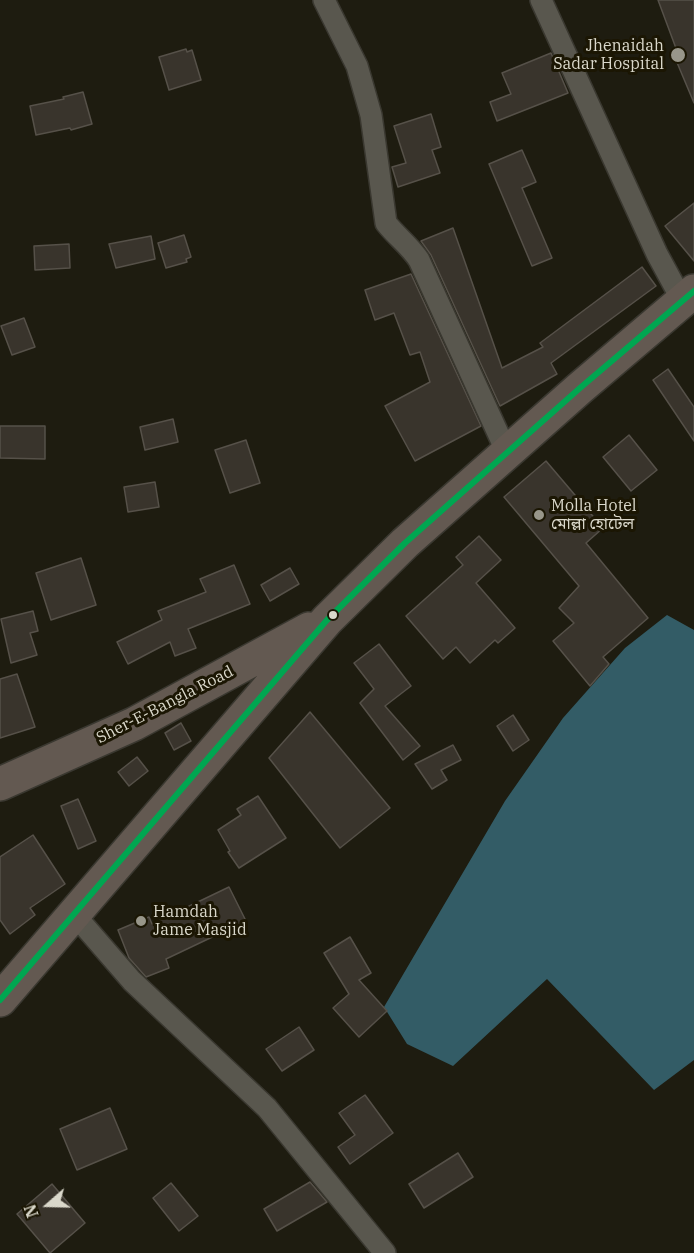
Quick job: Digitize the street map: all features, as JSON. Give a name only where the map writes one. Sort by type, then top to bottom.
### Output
[{"type":"highway","points":[[0,1000],[327,620],[405,543],[688,296]]},
{"type":"highway","name":"Sher-E-Bangla Road","points":[[0,784],[134,724],[327,620]]},
{"type":"street","points":[[324,0],[357,66],[371,115],[386,223],[393,233],[411,248],[419,260],[507,453]]},
{"type":"street","points":[[541,0],[657,254],[688,296]]},
{"type":"street","points":[[74,914],[132,981],[267,1108],[385,1253]]},
{"type":"water","points":[[667,615],[694,630],[694,1060],[654,1090],[547,979],[453,1066],[407,1044],[384,1007],[505,801],[563,718],[625,648]]},
{"type":"building","points":[[658,0],[694,0],[694,103],[673,53],[677,51]]},
{"type":"building","points":[[186,49],[187,52],[192,50],[201,80],[169,90],[159,57]]},
{"type":"building","points":[[551,53],[568,93],[497,121],[490,102],[511,94],[502,73]]},
{"type":"building","points":[[83,92],[92,124],[71,130],[70,128],[36,135],[30,106],[64,99],[63,97]]},
{"type":"building","points":[[431,114],[441,147],[432,150],[440,173],[398,187],[392,167],[406,163],[394,126]]},
{"type":"building","points":[[522,150],[536,182],[522,188],[552,258],[532,266],[489,164]]},
{"type":"building","points":[[694,203],[694,261],[665,226]]},
{"type":"building","points":[[453,228],[502,368],[543,347],[540,343],[642,267],[656,286],[551,363],[557,374],[500,406],[431,255],[421,241]]},
{"type":"building","points":[[184,235],[191,257],[186,259],[187,262],[166,268],[158,243]]},
{"type":"building","points":[[151,236],[155,259],[116,268],[109,244]]},
{"type":"building","points":[[69,244],[70,268],[35,270],[34,246]]},
{"type":"building","points":[[411,274],[481,426],[415,461],[385,406],[430,382],[420,352],[410,355],[394,313],[375,320],[365,290]]},
{"type":"building","points":[[24,318],[35,347],[12,355],[1,326]]},
{"type":"building","points":[[668,369],[694,407],[694,441],[653,380]]},
{"type":"building","points":[[173,419],[178,442],[145,450],[140,427]]},
{"type":"building","points":[[0,426],[45,426],[45,459],[0,458]]},
{"type":"building","points":[[629,435],[657,470],[631,491],[603,457]]},
{"type":"building","points":[[246,440],[260,483],[230,493],[215,450]]},
{"type":"building","points":[[546,461],[603,528],[586,543],[648,618],[603,657],[609,664],[590,686],[553,641],[574,623],[559,608],[579,586],[504,497]]},
{"type":"building","points":[[155,482],[159,507],[128,512],[124,487]]},
{"type":"building","points":[[479,536],[501,560],[476,583],[515,628],[498,643],[495,640],[470,663],[456,647],[443,659],[406,616],[463,565],[456,557]]},
{"type":"building","points":[[81,558],[96,605],[51,620],[36,573]]},
{"type":"building","points":[[234,565],[250,604],[188,629],[196,648],[175,656],[170,642],[128,664],[117,642],[162,620],[158,611],[206,592],[200,579]]},
{"type":"building","points":[[290,568],[299,584],[270,601],[261,585]]},
{"type":"building","points":[[33,611],[38,631],[30,633],[37,655],[11,663],[1,619]]},
{"type":"building","points":[[379,644],[411,686],[385,706],[420,746],[403,760],[360,703],[374,689],[354,663]]},
{"type":"building","points":[[17,674],[35,727],[0,738],[0,679]]},
{"type":"building","points":[[310,712],[390,808],[340,848],[269,758]]},
{"type":"building","points":[[513,715],[529,740],[513,751],[497,726]]},
{"type":"building","points":[[181,723],[191,741],[174,750],[165,733]]},
{"type":"building","points":[[453,745],[461,760],[441,770],[447,780],[432,789],[415,764]]},
{"type":"building","points":[[137,757],[148,771],[129,786],[118,772]]},
{"type":"building","points":[[258,796],[286,838],[239,868],[228,852],[230,851],[218,830],[241,815],[237,809]]},
{"type":"building","points":[[78,799],[96,841],[78,849],[61,806]]},
{"type":"building","points":[[33,835],[65,884],[30,908],[35,915],[10,934],[0,920],[0,857]]},
{"type":"building","points":[[229,887],[246,921],[166,959],[169,968],[146,977],[129,958],[118,930],[149,917],[152,924]]},
{"type":"building","points":[[350,937],[371,973],[359,980],[387,1011],[359,1037],[333,1008],[349,994],[324,953]]},
{"type":"building","points":[[299,1027],[314,1050],[282,1071],[266,1049]]},
{"type":"building","points":[[365,1095],[393,1133],[350,1164],[338,1147],[355,1135],[339,1113]]},
{"type":"building","points":[[110,1108],[127,1149],[77,1170],[60,1129]]},
{"type":"building","points":[[458,1153],[473,1177],[424,1208],[409,1184]]},
{"type":"building","points":[[310,1182],[327,1202],[277,1231],[264,1209]]},
{"type":"building","points":[[171,1183],[198,1216],[179,1231],[153,1198]]},
{"type":"building","points":[[52,1184],[85,1223],[50,1253],[17,1214]]},
{"type":"transit line","points":[[0,1000],[327,620],[405,543],[580,388],[694,291]]},
{"type":"place","name":"Jhenaidah Sadar Hospital","points":[[678,55]]},
{"type":"place","name":"Molla Hotel মোল্লা হোটেল","points":[[539,515]]},
{"type":"place","name":"Hamdah Jame Masjid","points":[[141,921]]}]
